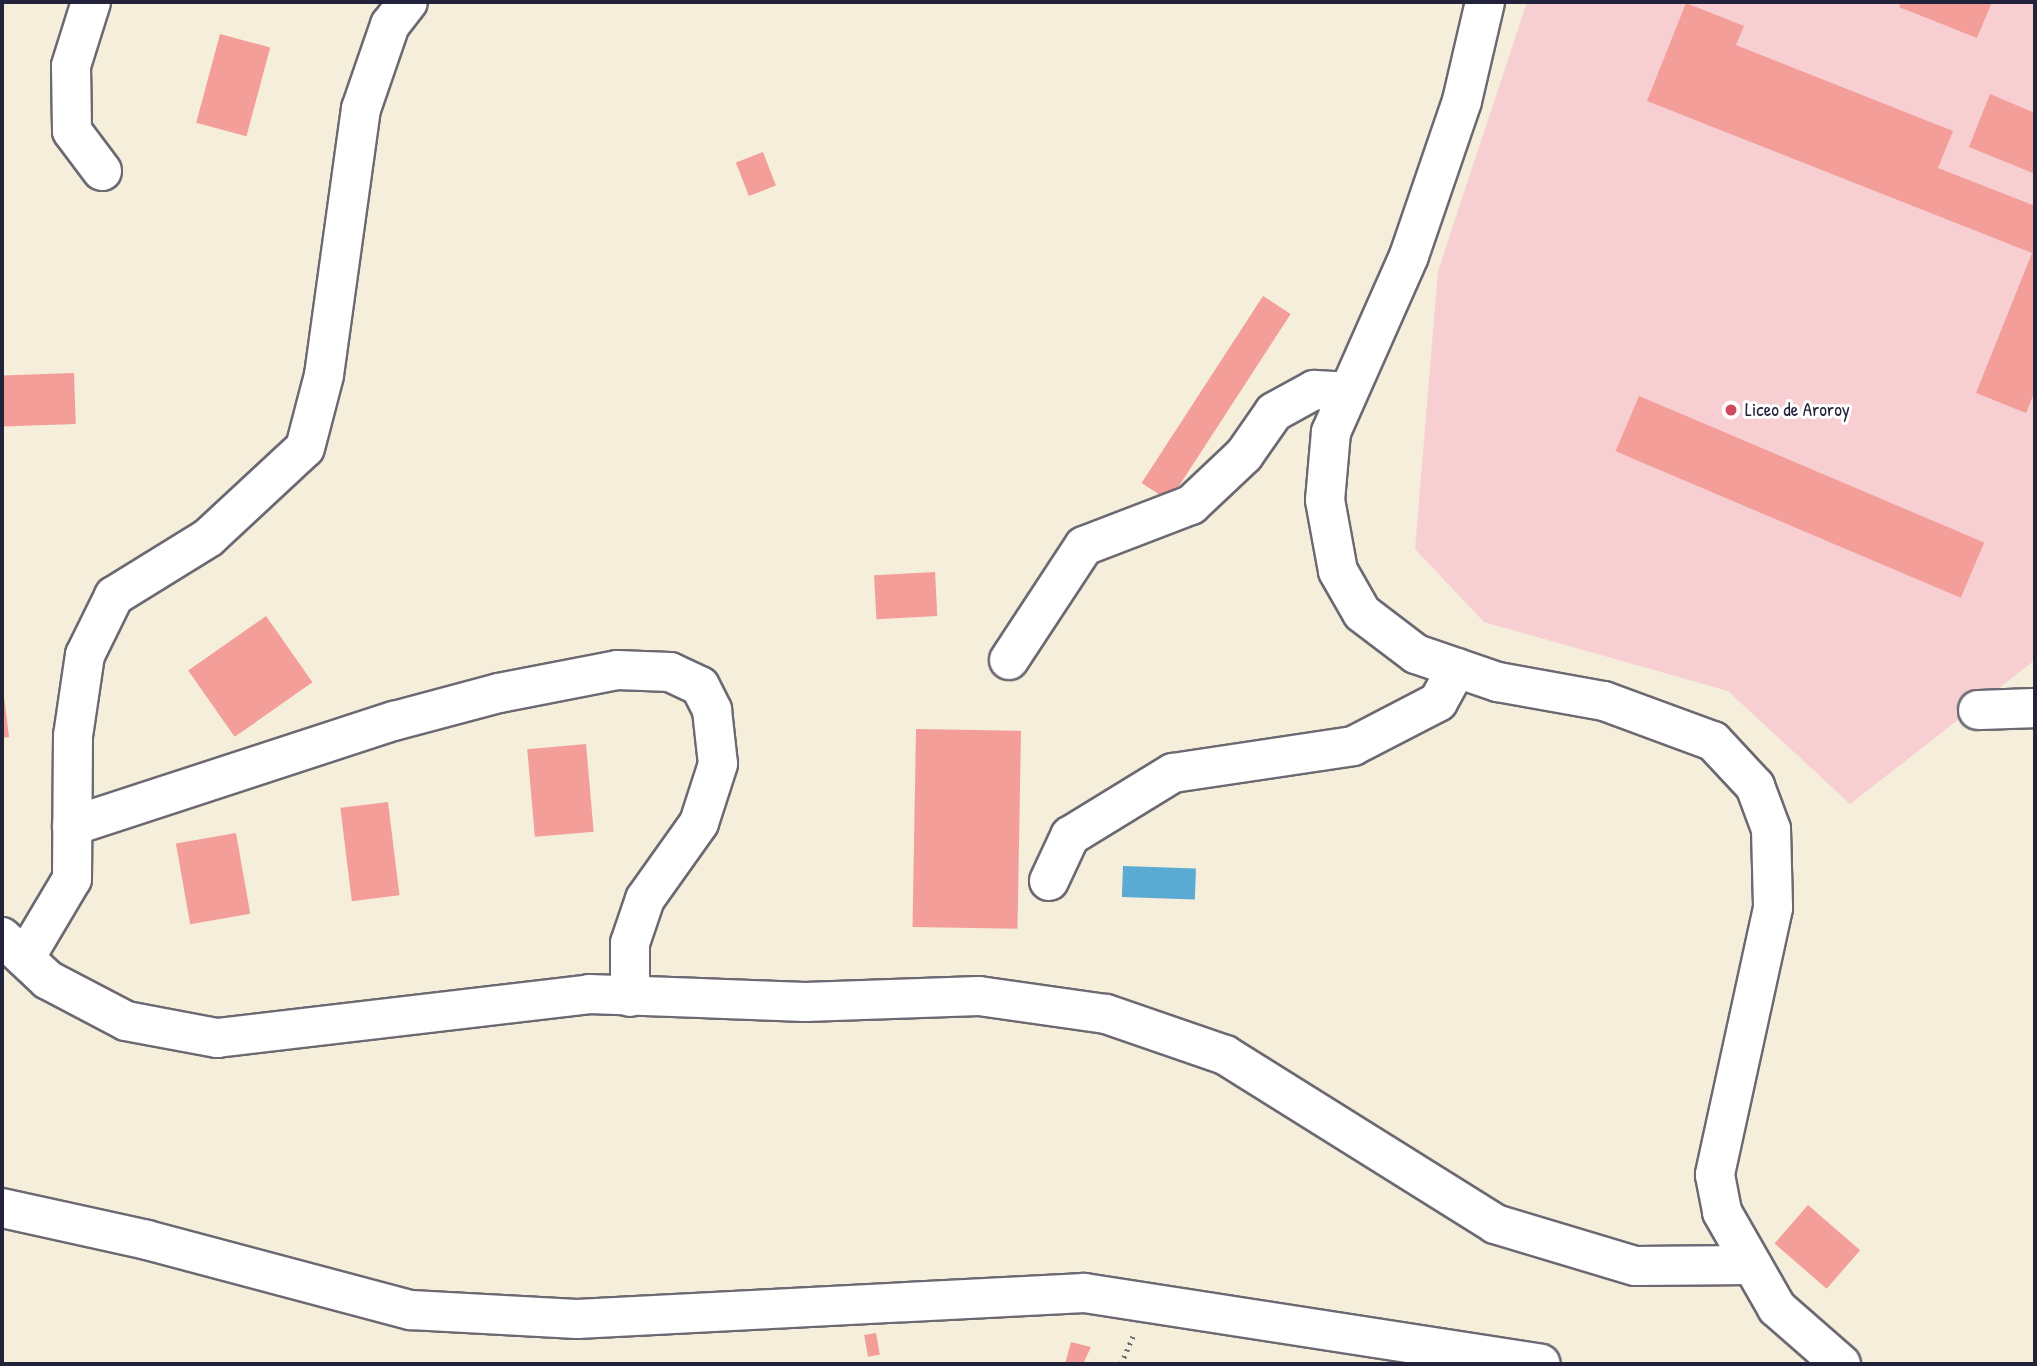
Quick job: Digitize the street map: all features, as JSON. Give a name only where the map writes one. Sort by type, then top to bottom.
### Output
[{"type":"street","points":[[91,2],[71,66],[72,131],[102,171]]},
{"type":"street","points":[[408,2],[390,25],[361,108],[324,375],[305,448],[208,538],[114,596],[85,655],[73,736],[72,879],[13,948],[48,980],[126,1021],[217,1038],[589,994],[805,1002],[979,996],[1106,1014],[1225,1055],[1495,1224],[1635,1266],[1752,1265]]},
{"type":"street","points":[[1485,2],[1462,101],[1413,243],[1331,432],[1325,500],[1338,571],[1362,613],[1416,654],[1498,682],[1604,701],[1713,741],[1755,786],[1771,829],[1773,908],[1715,1175],[1722,1212],[1776,1308],[1841,1364]]},
{"type":"street","points":[[1009,660],[1084,546],[1191,505],[1244,455],[1274,412],[1314,390],[1349,392]]},
{"type":"street","points":[[1049,881],[1070,836],[1173,774],[1353,746],[1438,702],[1457,668]]},
{"type":"street","points":[[72,826],[394,721],[486,697],[617,670],[670,673],[700,686],[712,710],[718,764],[698,823],[645,899],[630,943],[630,997]]},
{"type":"street","points":[[1978,710],[2035,708]]},
{"type":"street","points":[[2,1208],[147,1240],[411,1310],[577,1319],[1084,1293],[1541,1364]]},
{"type":"shaded area","name":"Liceo de Aroroy","points":[[1527,2],[2035,2],[2035,660],[1850,804],[1728,691],[1484,622],[1415,549],[1438,271]]},
{"type":"water","points":[[1123,866],[1196,869],[1195,900],[1122,897]]},
{"type":"building","points":[[1901,2],[1992,2],[1977,38],[1899,7]]},
{"type":"building","points":[[1686,3],[1744,26],[1736,45],[1953,131],[1938,168],[2035,206],[2035,391],[2026,413],[1976,393],[2032,253],[1647,101]]},
{"type":"building","points":[[220,34],[270,47],[246,136],[196,123]]},
{"type":"building","points":[[1990,94],[2035,113],[2035,174],[1969,147]]},
{"type":"building","points":[[763,152],[776,186],[749,196],[736,162]]},
{"type":"building","points":[[1263,296],[1291,314],[1169,501],[1142,483]]},
{"type":"building","points":[[74,373],[76,424],[4,426],[2,376]]},
{"type":"building","points":[[1639,396],[1984,543],[1961,598],[1616,451]]},
{"type":"building","points":[[935,572],[937,616],[876,619],[874,575]]},
{"type":"building","points":[[266,616],[312,682],[235,737],[188,670]]},
{"type":"building","points":[[2,680],[9,737],[2,738]]},
{"type":"building","points":[[916,729],[1021,731],[1018,929],[913,927]]},
{"type":"building","points":[[586,744],[594,832],[535,837],[527,749]]},
{"type":"building","points":[[388,802],[399,895],[352,901],[340,808]]},
{"type":"building","points":[[236,833],[250,914],[190,924],[176,844]]},
{"type":"building","points":[[1808,1205],[1860,1250],[1827,1289],[1775,1243]]},
{"type":"building","points":[[876,1333],[880,1355],[868,1357],[864,1335]]},
{"type":"building","points":[[1071,1342],[1091,1347],[1083,1364],[1065,1364]]},
{"type":"place","name":"Liceo de Aroroy","points":[[1731,410]]}]
